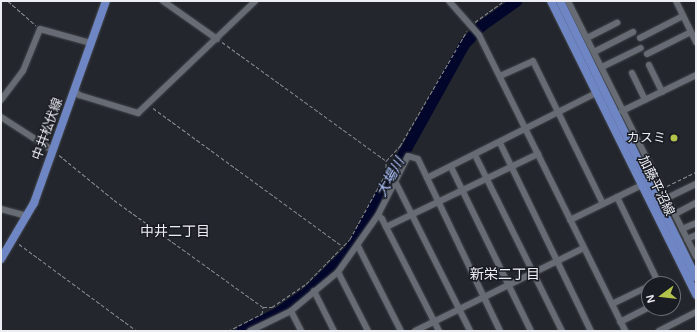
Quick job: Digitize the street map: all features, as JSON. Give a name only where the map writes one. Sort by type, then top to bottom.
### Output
[{"type":"main road","name":"中井松伏線","points":[[1,259],[14,240],[27,216],[74,92],[106,1]]},
{"type":"main road","name":"加藤平沼線","points":[[551,1],[696,296]]},
{"type":"main road","name":"加藤平沼線","points":[[560,1],[616,114],[674,222],[696,277]]},
{"type":"street","points":[[163,1],[217,38]]},
{"type":"street","points":[[74,92],[138,113],[255,1]]},
{"type":"street","points":[[449,1],[479,35],[625,331]]},
{"type":"street","points":[[568,1],[675,214],[674,222],[682,229],[696,256]]},
{"type":"street","points":[[676,1],[696,42]]},
{"type":"street","points":[[640,38],[683,16]]},
{"type":"street","points":[[587,38],[617,23]]},
{"type":"street","points":[[1,100],[23,72],[40,29],[91,43]]},
{"type":"street","points":[[594,52],[633,32]]},
{"type":"street","points":[[647,54],[691,32]]},
{"type":"street","points":[[602,67],[641,48]]},
{"type":"street","points":[[500,76],[533,61],[603,204]]},
{"type":"street","points":[[649,65],[662,92]]},
{"type":"street","points":[[632,73],[645,100]]},
{"type":"street","points":[[616,114],[696,75]]},
{"type":"street","points":[[427,178],[596,93]]},
{"type":"street","points":[[1,117],[52,150]]},
{"type":"street","points":[[500,142],[591,331]]},
{"type":"street","points":[[386,227],[488,180],[538,154]]},
{"type":"street","points":[[475,155],[562,331]]},
{"type":"street","points":[[250,331],[291,311],[338,272],[358,246],[378,215],[408,156],[418,159],[500,331]]},
{"type":"street","points":[[451,167],[531,331]]},
{"type":"street","points":[[395,181],[414,214],[470,331]]},
{"type":"street","points":[[667,198],[696,184]]},
{"type":"street","points":[[570,220],[642,185]]},
{"type":"street","points":[[617,197],[654,276]]},
{"type":"street","points":[[675,214],[696,203]]},
{"type":"street","points":[[1,208],[27,216]]},
{"type":"street","points":[[378,215],[386,227],[439,331]]},
{"type":"street","points":[[682,229],[696,223]]},
{"type":"street","points":[[687,239],[696,235]]},
{"type":"street","points":[[358,246],[401,331]]},
{"type":"street","points":[[415,331],[459,308],[584,248]]},
{"type":"street","points":[[338,272],[368,331]]},
{"type":"street","points":[[612,304],[641,290]]},
{"type":"street","points":[[314,291],[334,331]]},
{"type":"street","points":[[291,311],[301,331]]},
{"type":"street","points":[[620,322],[641,312]]},
{"type":"street","points":[[661,330],[696,312]]},
{"type":"street","points":[[265,324],[268,331]]},
{"type":"path","points":[[8,1],[40,29]]},
{"type":"path","points":[[52,150],[114,200],[263,307],[272,307],[306,284],[350,239],[386,173],[386,161],[400,146],[471,25],[504,1]]},
{"type":"path","points":[[217,38],[386,161]]},
{"type":"path","points":[[149,102],[155,111],[343,247]]},
{"type":"path","points":[[662,188],[696,172]]},
{"type":"path","points":[[14,240],[136,331]]},
{"type":"path","points":[[228,331],[262,314],[263,307]]},
{"type":"waterway","name":"大場川","points":[[241,331],[278,312],[307,292],[350,249],[464,44],[482,25],[516,1]]},
{"type":"place","name":"カスミ","points":[[674,138]]},
{"type":"district","name":"中井二丁目","points":[[175,231]]},
{"type":"district","name":"新栄二丁目","points":[[505,274]]}]
